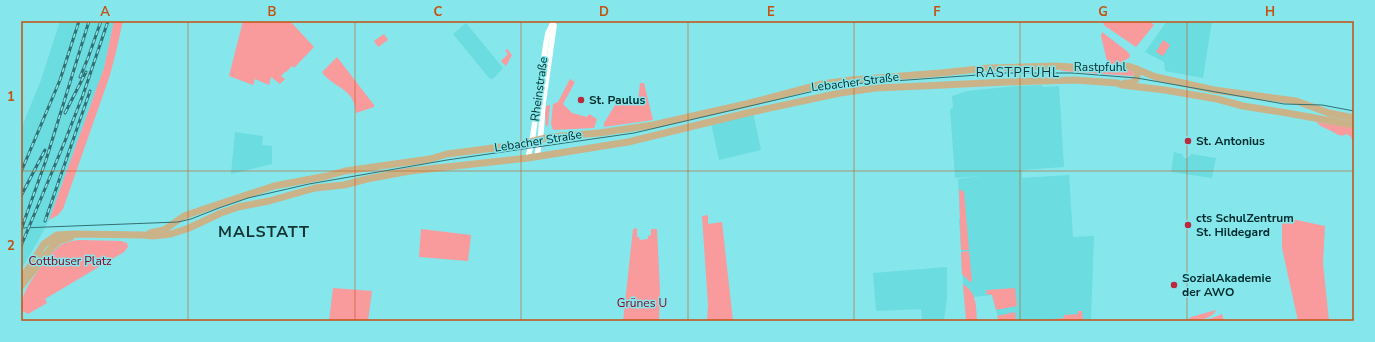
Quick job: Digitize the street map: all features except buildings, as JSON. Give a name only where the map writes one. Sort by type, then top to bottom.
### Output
[{"type":"main road","name":"Rastpfuhl","points":[[940,73],[978,68],[1021,66],[1056,66],[1102,69],[1126,66],[1156,77],[1214,90],[1296,101],[1335,115],[1354,118]]},
{"type":"main road","points":[[1116,83],[1131,84],[1137,78],[1137,69]]},
{"type":"main road","name":"Lebacher Straße","points":[[143,235],[164,230],[184,216],[266,188],[345,171],[532,142],[550,137],[599,133],[653,125],[746,104],[822,84],[851,80],[940,73]]},
{"type":"main road","name":"Rastpfuhl","points":[[941,85],[1075,80],[1116,83],[1165,90],[1255,108],[1294,114]]},
{"type":"main road","name":"Lebacher Straße","points":[[54,237],[64,234],[153,236],[171,234],[238,207],[270,201],[310,190],[344,185],[404,172],[528,158],[637,140],[840,92],[879,88],[941,85]]},
{"type":"main road","points":[[1294,114],[1303,112],[1318,113],[1320,110]]},
{"type":"main road","points":[[1294,114],[1354,125]]},
{"type":"main road","points":[[637,140],[634,136],[636,130],[653,125]]},
{"type":"main road","points":[[462,152],[470,165]]},
{"type":"main road","name":"Lebacher Straße","points":[[21,286],[56,243],[66,238],[85,235]]},
{"type":"main road","points":[[33,272],[36,264],[54,237]]},
{"type":"main road","points":[[21,280],[39,250],[44,244],[54,237]]},
{"type":"street","name":"Rheinstraße","points":[[537,156],[554,21]]},
{"type":"street","name":"Rheinstraße","points":[[528,158],[532,142],[546,43],[548,33],[554,21]]},
{"type":"shaded area","points":[[60,21],[114,21],[104,68],[49,220],[21,270],[21,129],[41,80]]},
{"type":"shaded area","points":[[1167,21],[1212,21],[1203,78],[1165,71],[1164,62],[1145,52]]},
{"type":"shaded area","points":[[466,23],[503,68],[492,79],[489,78],[453,34]]},
{"type":"shaded area","points":[[1042,85],[1043,87],[1059,86],[1064,167],[1022,170],[1022,178],[1069,175],[1073,237],[1094,236],[1091,321],[999,321],[992,295],[964,298],[958,179],[981,176],[955,178],[950,109],[953,108],[952,96],[967,91]]},
{"type":"shaded area","points":[[753,112],[761,150],[719,160],[711,123]]},
{"type":"shaded area","points":[[235,132],[263,136],[262,145],[272,146],[272,164],[231,174]]},
{"type":"shaded area","points":[[1174,152],[1182,154],[1184,158],[1187,158],[1191,154],[1216,158],[1212,178],[1171,172]]},
{"type":"shaded area","points":[[947,267],[947,299],[944,320],[922,320],[921,309],[876,311],[873,273]]},
{"type":"green space","points":[[114,21],[123,21],[109,78],[63,209],[58,215],[49,220],[104,68]]},
{"type":"green space","points":[[243,21],[254,21],[259,23],[260,21],[290,21],[314,47],[294,68],[292,66],[281,76],[285,79],[280,84],[271,77],[269,85],[255,79],[253,85],[229,76]]},
{"type":"green space","points":[[1102,21],[1149,21],[1154,25],[1136,47],[1105,26]]},
{"type":"green space","points":[[1102,32],[1128,52],[1130,55],[1129,58],[1122,62],[1108,65],[1101,36]]},
{"type":"green space","points":[[384,34],[388,40],[378,47],[374,41]]},
{"type":"green space","points":[[1163,40],[1170,45],[1163,56],[1156,52]]},
{"type":"green space","points":[[507,49],[512,55],[506,66],[501,61],[508,54],[505,51]]},
{"type":"green space","points":[[337,57],[374,107],[356,113],[355,105],[349,94],[324,75],[322,72]]},
{"type":"green space","points":[[1127,69],[1134,72],[1133,76],[1062,71],[1062,70]]},
{"type":"green space","points":[[570,79],[575,82],[563,104],[572,113],[587,117],[589,114],[597,119],[594,128],[553,130],[551,124],[553,104],[558,102]]},
{"type":"green space","points":[[640,83],[644,83],[653,120],[604,127],[604,123],[617,102],[638,103]]},
{"type":"green space","points":[[550,105],[548,125],[546,127],[546,106]]},
{"type":"green space","points":[[1316,122],[1354,128],[1354,145],[1351,137],[1347,134],[1338,135]]},
{"type":"green space","points":[[959,189],[964,192],[969,250],[961,250]]},
{"type":"green space","points":[[708,215],[708,224],[722,222],[733,321],[707,321],[708,305],[702,216]]},
{"type":"green space","points":[[1282,217],[1325,226],[1323,263],[1329,321],[1298,321],[1282,248]]},
{"type":"green space","name":"Grünes U","points":[[637,228],[637,237],[639,237],[640,240],[648,239],[648,236],[651,235],[651,229],[657,229],[660,290],[659,321],[623,321],[633,229]]},
{"type":"green space","points":[[421,229],[471,235],[468,261],[419,257]]},
{"type":"green space","name":"Cottbuser Platz","points":[[79,240],[121,241],[127,243],[128,247],[124,252],[45,299],[47,303],[28,314],[21,310],[22,301],[26,290],[34,276],[46,261],[61,245]]},
{"type":"green space","points":[[969,251],[972,281],[970,282],[962,274],[961,252]]},
{"type":"green space","points":[[963,284],[971,291],[975,300],[977,321],[966,321]]},
{"type":"green space","points":[[333,288],[372,291],[368,321],[329,321]]},
{"type":"green space","points":[[1015,288],[1017,306],[996,310],[992,295],[986,294],[987,290]]},
{"type":"green space","points":[[1216,310],[1211,316],[1199,320],[1187,321],[1191,317]]},
{"type":"green space","points":[[1078,311],[1082,311],[1083,321],[1037,321],[1064,318],[1064,315],[1078,314]]},
{"type":"green space","points":[[1015,312],[1016,321],[999,321],[997,316]]},
{"type":"green space","points":[[1222,314],[1224,321],[1205,321]]},
{"type":"tram line","points":[[21,228],[178,222],[191,219],[248,198],[309,184],[447,160],[634,133],[823,89],[851,84],[1006,73],[1072,73],[1137,78],[1284,104],[1322,105],[1354,111]]},
{"type":"railway","points":[[21,172],[60,80],[79,21]]},
{"type":"railway","points":[[21,230],[46,160],[89,21]]},
{"type":"railway","points":[[80,77],[101,21]]},
{"type":"railway","points":[[21,246],[83,95],[108,21]]},
{"type":"railway","points":[[65,113],[86,72]]},
{"type":"railway","points":[[45,221],[90,91]]},
{"type":"railway","points":[[21,196],[45,150]]},
{"type":"place","name":"St. Paulus","points":[[581,100]]},
{"type":"place","name":"St. Antonius","points":[[1188,141]]},
{"type":"place","name":"cts SchulZentrum St. Hildegard","points":[[1188,225]]},
{"type":"place","name":"SozialAkademie der AWO","points":[[1174,285]]},
{"type":"district","name":"RASTPFUHL","points":[[1018,72]]},
{"type":"district","name":"MALSTATT","points":[[264,231]]}]
